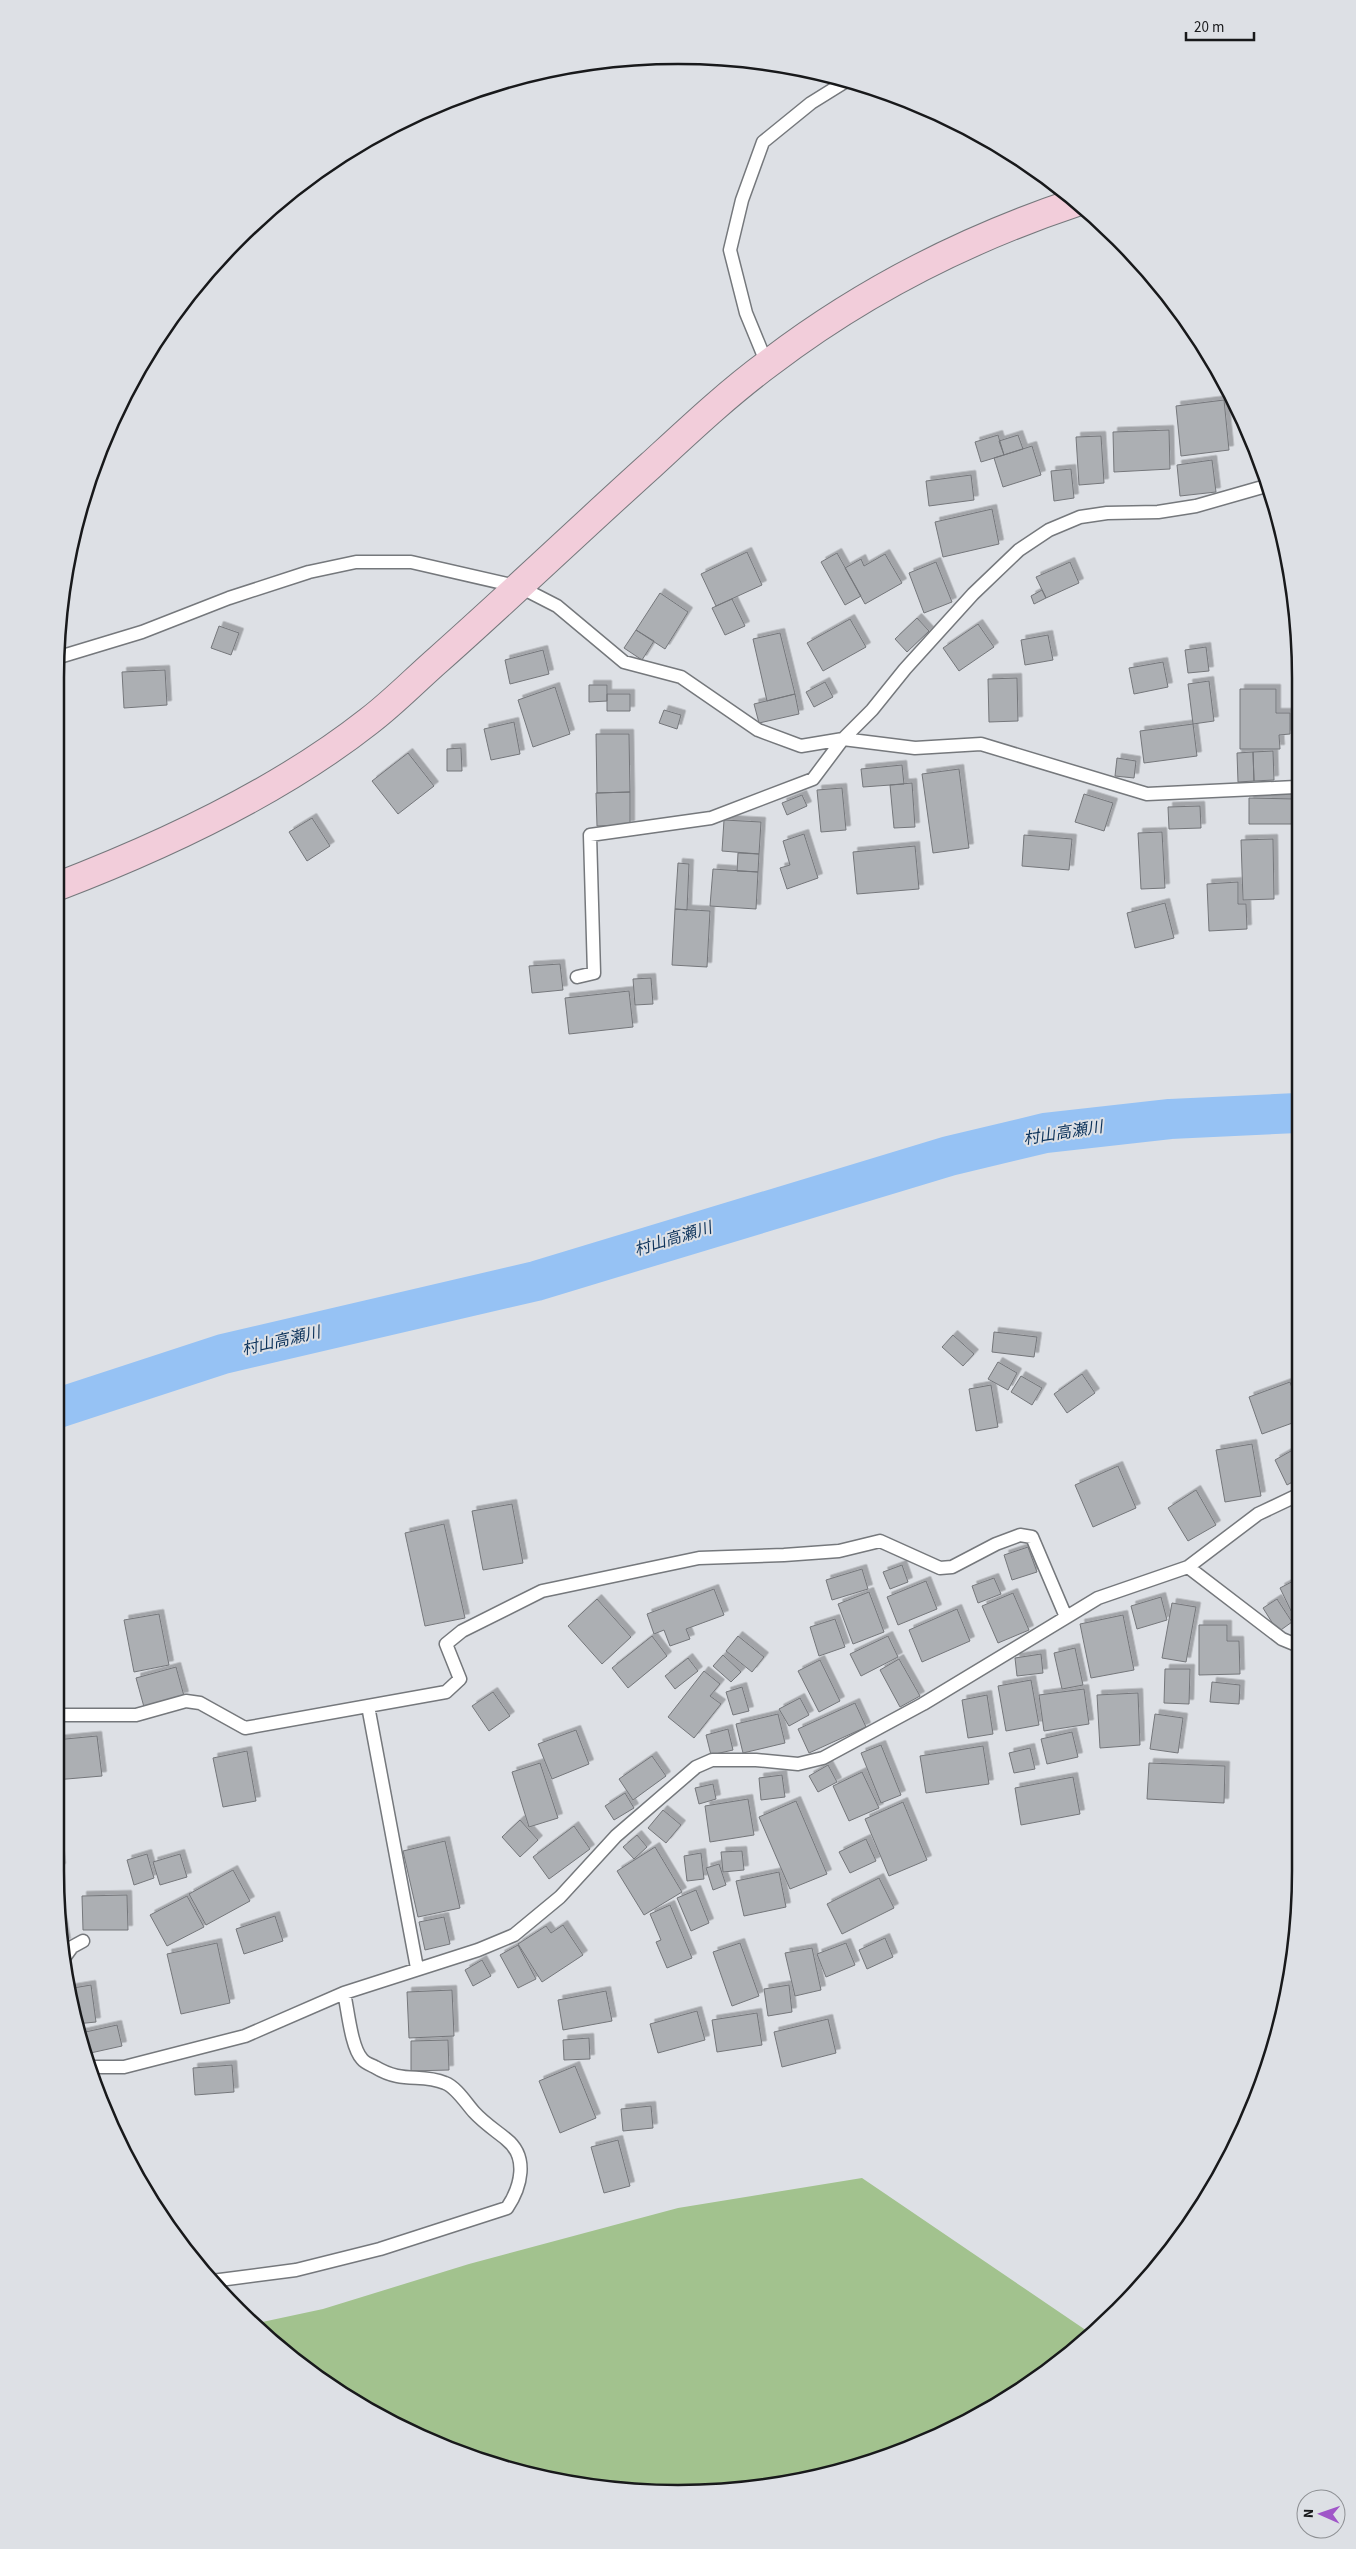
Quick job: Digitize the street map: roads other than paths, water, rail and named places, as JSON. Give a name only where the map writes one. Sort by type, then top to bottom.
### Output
[{"type":"street","points":[[64,884],[121,862],[218,815],[314,758],[369,721],[520,587],[688,431],[767,364],[829,320],[895,280],[981,237],[1069,205]]},
{"type":"lane","points":[[767,364],[746,313],[730,250],[742,200],[763,142],[811,103],[839,86]]},
{"type":"lane","points":[[577,977],[594,972],[590,835],[710,818],[813,779],[842,739],[872,710],[905,669],[974,594],[1019,550],[1049,530],[1080,517],[1107,513],[1158,512],[1196,506],[1262,487]]},
{"type":"lane","points":[[65,655],[142,632],[229,598],[309,572],[356,562],[411,562],[520,587],[557,606],[624,662],[681,677],[758,730],[801,746],[842,739],[915,748],[981,744],[1147,794],[1292,787]]},
{"type":"lane","points":[[96,2067],[124,2067],[245,2036],[344,1993],[478,1950],[514,1935],[560,1897],[623,1830],[696,1767],[712,1760],[756,1760],[798,1764],[823,1758],[923,1704],[1098,1598],[1188,1567],[1258,1514],[1292,1497]]},
{"type":"lane","points":[[64,1715],[136,1715],[186,1701],[200,1703],[245,1728],[446,1692],[460,1679],[446,1644],[462,1631],[542,1591],[699,1558],[784,1556],[839,1551],[880,1541],[940,1568],[952,1567],[996,1544],[1020,1535],[1032,1538],[1066,1617]]},
{"type":"lane","points":[[1188,1567],[1282,1640],[1292,1644]]},
{"type":"lane","points":[[368,1706],[417,1968]]},
{"type":"lane","points":[[69,1951],[83,1940]]},
{"type":"lane","points":[[220,2280],[296,2270],[380,2249],[507,2208],[516,2194],[521,2178],[519,2158],[508,2140],[488,2126],[447,2084],[434,2080],[402,2078],[386,2074],[362,2060],[356,2046],[344,1993]]},
{"type":"waterway","name":"村山高瀬川","points":[[64,1406],[223,1354],[536,1281],[949,1156],[1045,1133],[1170,1119],[1292,1113]]}]
